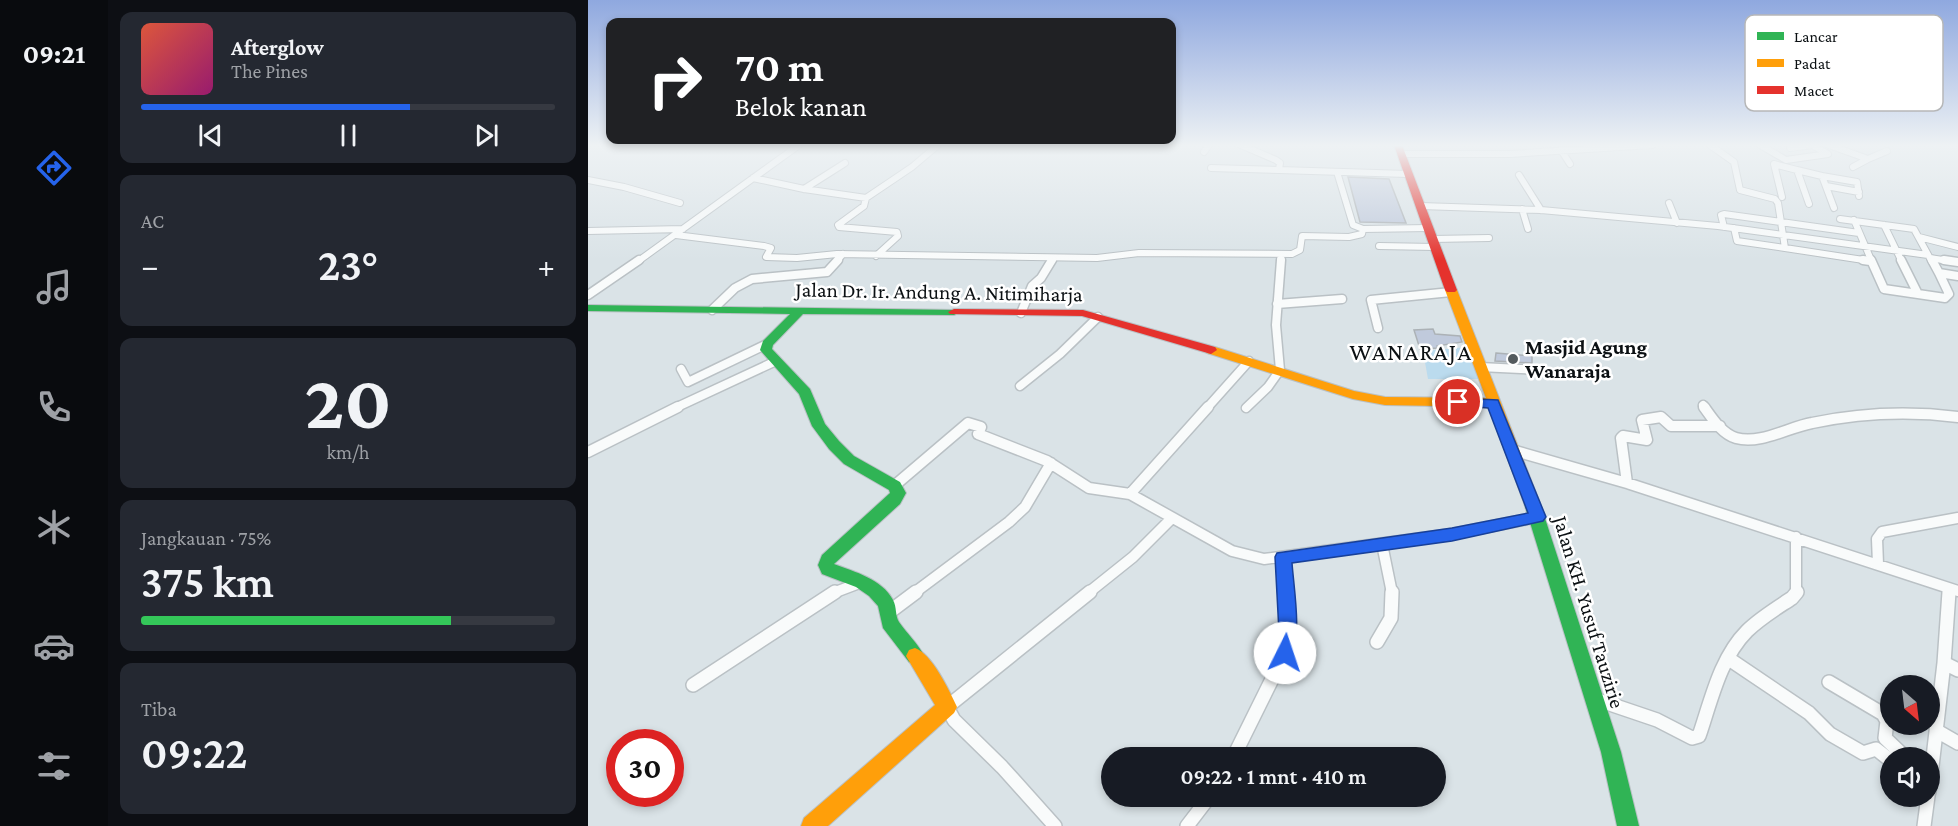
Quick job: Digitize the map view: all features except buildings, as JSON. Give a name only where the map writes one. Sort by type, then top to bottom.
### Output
[{"type":"street","points":[[606,184],[680,203]]},
{"type":"street","points":[[588,295],[676,235],[745,184]]},
{"type":"street","points":[[779,184],[866,198]]},
{"type":"street","points":[[804,189],[813,184]]},
{"type":"street","points":[[876,256],[893,242],[898,236],[897,232],[838,226],[864,206],[866,198],[887,184]]},
{"type":"street","points":[[1340,184],[1353,225],[1363,229],[1432,238],[1489,238]]},
{"type":"street","name":"Jalan KH. Yusuf Tauzirie","points":[[1412,184],[1450,292],[1538,517],[1611,752],[1628,826]]},
{"type":"street","points":[[1524,184],[1541,210]]},
{"type":"street","points":[[1739,184],[1740,190],[1778,202],[1779,222],[1785,248]]},
{"type":"street","points":[[1778,184],[1782,197]]},
{"type":"street","points":[[1802,184],[1809,204]]},
{"type":"street","points":[[1826,186],[1859,194],[1857,184]]},
{"type":"street","points":[[1826,186],[1834,208]]},
{"type":"street","points":[[1669,203],[1677,223]]},
{"type":"street","points":[[1421,206],[1541,210],[1725,227],[1897,250],[1958,262]]},
{"type":"street","points":[[1522,209],[1528,229]]},
{"type":"street","points":[[1725,227],[1723,214],[1859,233]]},
{"type":"street","points":[[1840,219],[1854,220],[1914,229],[1949,294],[1945,298],[1884,289],[1854,220]]},
{"type":"street","points":[[1884,225],[1918,294]]},
{"type":"street","points":[[1734,228],[1737,241],[1870,261]]},
{"type":"street","points":[[588,231],[683,229]]},
{"type":"street","points":[[676,235],[770,247],[767,258],[843,254],[1108,258],[1140,253],[1281,254],[1298,252],[1302,236],[1356,237],[1362,234],[1363,229]]},
{"type":"street","points":[[1379,246],[1395,248],[1432,238]]},
{"type":"street","points":[[1921,241],[1958,248]]},
{"type":"street","points":[[712,310],[747,280],[827,272],[843,254]]},
{"type":"street","points":[[1246,408],[1268,387],[1280,370],[1276,325],[1281,254]]},
{"type":"street","points":[[1021,313],[1032,286],[1041,278],[1053,258]]},
{"type":"street","points":[[1939,273],[1958,276]]},
{"type":"street","points":[[1378,328],[1371,300],[1450,292]]},
{"type":"street","points":[[1277,304],[1342,299]]},
{"type":"street","name":"Jalan Dr. Ir. Andung A. Nitimiharja","points":[[588,308],[1083,313],[1280,370],[1353,395],[1404,402],[1493,403]]},
{"type":"street","points":[[681,369],[688,382],[767,344],[799,311]]},
{"type":"street","points":[[1020,386],[1060,354],[1098,317]]},
{"type":"street","points":[[767,344],[766,350],[805,392],[819,426],[834,445],[849,460],[894,486],[898,493],[895,500],[828,560],[826,565],[828,569],[862,582],[886,603],[889,623],[927,671],[954,720],[1002,767],[1054,826]]},
{"type":"street","points":[[588,452],[664,413],[776,361]]},
{"type":"street","points":[[1130,494],[1250,362]]},
{"type":"street","points":[[1480,367],[1542,370]]},
{"type":"street","points":[[1703,405],[1720,426],[1732,437],[1738,439],[1817,422],[1926,413],[1958,417]]},
{"type":"street","points":[[1627,483],[1621,438],[1623,436],[1647,440],[1642,420],[1661,417],[1671,426],[1720,426]]},
{"type":"street","points":[[894,486],[968,423],[981,427],[978,434],[1052,463],[1092,489],[1130,494],[1232,551],[1264,559],[1452,534],[1538,517]]},
{"type":"street","points":[[1512,450],[1627,483],[1953,590],[1940,702]]},
{"type":"street","points":[[888,613],[1009,522],[1025,507],[1052,463]]},
{"type":"street","points":[[812,826],[947,707],[1133,558],[1172,518]]},
{"type":"street","points":[[1878,564],[1877,539],[1882,532],[1958,518]]},
{"type":"street","points":[[1594,699],[1657,720],[1696,738],[1699,736],[1729,659],[1742,637],[1797,592],[1796,537]]},
{"type":"street","points":[[1377,642],[1391,618],[1393,596],[1382,544]]},
{"type":"street","points":[[1238,747],[1285,653],[1287,632],[1283,557]]},
{"type":"street","points":[[693,685],[838,590],[862,582]]},
{"type":"street","points":[[1729,659],[1809,713],[1830,734],[1861,752],[1876,750],[1880,753]]},
{"type":"street","points":[[1944,663],[1958,670]]},
{"type":"street","points":[[1829,682],[1886,717],[1885,738],[1894,747]]},
{"type":"street","points":[[1940,734],[1958,743]]},
{"type":"street","points":[[1187,826],[1202,807]]},
{"type":"street","points":[[1923,826],[1926,807]]},
{"type":"shaded area","points":[[1469,347],[1481,379],[1428,379],[1423,351]]},
{"type":"traffic: fast","points":[[588,308],[954,312]]},
{"type":"traffic: fast","points":[[799,311],[767,344],[766,350],[805,392],[819,426],[834,445],[849,460],[895,486],[898,493],[895,500],[828,560],[826,565],[828,569],[862,582],[875,591],[886,603],[889,623],[915,656]]},
{"type":"traffic: fast","points":[[1532,503],[1611,752],[1628,826]]},
{"type":"traffic: slow","points":[[1451,290],[1532,503]]},
{"type":"traffic: slow","points":[[1211,350],[1353,395],[1385,401],[1493,403]]},
{"type":"traffic: slow","points":[[812,826],[947,707],[927,671],[915,656]]},
{"type":"traffic: jam","points":[[1412,184],[1451,290]]},
{"type":"traffic: jam","points":[[954,312],[1083,313],[1211,350]]},
{"type":"place","name":"Masjid Agung Wanaraja","points":[[1513,359]]},
{"type":"district","name":"WANARAJA","points":[[1411,351]]},
{"type":"route","points":[[1285,653],[1287,632],[1283,557],[1452,534],[1538,517],[1493,403],[1458,402]]}]
